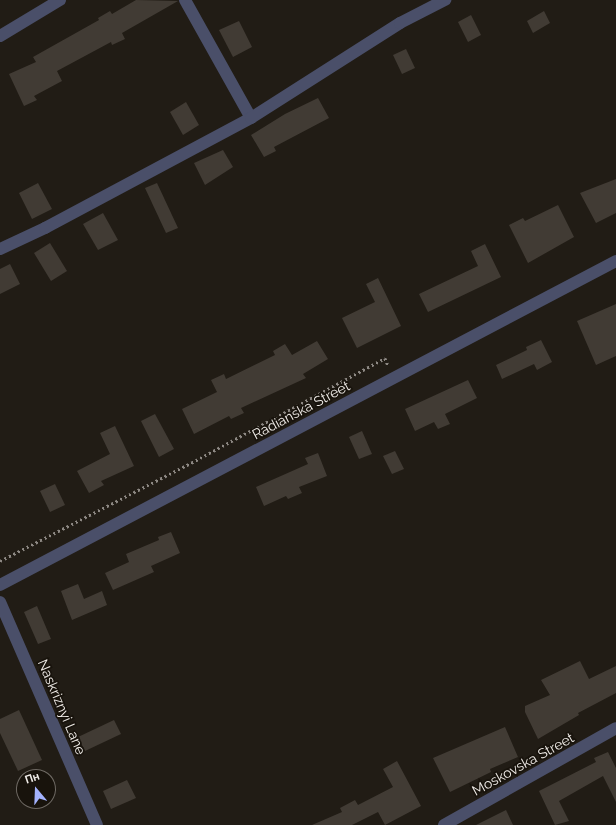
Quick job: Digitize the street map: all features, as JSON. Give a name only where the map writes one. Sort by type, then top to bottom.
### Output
[{"type":"street","points":[[0,36],[60,0]]},
{"type":"street","points":[[185,0],[251,118]]},
{"type":"street","points":[[0,249],[45,228],[251,118],[400,24],[445,0]]},
{"type":"street","name":"Radianska Street","points":[[0,585],[616,261]]},
{"type":"street","name":"Naskriznyi Lane","points":[[0,602],[97,825]]},
{"type":"street","name":"Moskovska Street","points":[[444,825],[616,728]]},
{"type":"path","points":[[0,561],[200,458],[384,358]]},
{"type":"building","points":[[136,0],[178,1],[122,33],[125,39],[112,45],[111,42],[57,71],[62,81],[34,96],[37,100],[24,106],[9,74],[36,62],[33,57],[99,20],[98,18],[110,11],[112,14]]},
{"type":"building","points":[[544,11],[550,23],[533,33],[527,21]]},
{"type":"building","points":[[471,15],[481,35],[468,42],[458,22]]},
{"type":"building","points":[[239,21],[252,47],[233,57],[219,30]]},
{"type":"building","points":[[406,49],[415,68],[402,74],[393,55]]},
{"type":"building","points":[[318,98],[329,118],[274,147],[276,151],[264,157],[251,135],[285,114]]},
{"type":"building","points":[[186,102],[199,125],[183,135],[170,112]]},
{"type":"building","points":[[223,150],[233,167],[205,185],[194,163]]},
{"type":"building","points":[[616,179],[616,213],[596,223],[580,193]]},
{"type":"building","points":[[38,183],[52,209],[32,219],[19,193]]},
{"type":"building","points":[[157,183],[178,228],[166,233],[145,188]]},
{"type":"building","points":[[558,205],[574,237],[528,263],[509,225],[523,218],[525,221]]},
{"type":"building","points":[[103,213],[118,240],[98,250],[83,224]]},
{"type":"building","points":[[50,243],[67,271],[51,281],[34,253]]},
{"type":"building","points":[[485,244],[501,277],[428,312],[419,294],[478,266],[471,251]]},
{"type":"building","points":[[10,264],[20,284],[0,294],[0,269]]},
{"type":"building","points":[[378,278],[401,326],[357,348],[342,318],[375,302],[366,284]]},
{"type":"building","points":[[616,304],[616,356],[596,365],[577,321]]},
{"type":"building","points":[[541,340],[552,362],[537,370],[534,364],[502,379],[496,365],[527,350],[526,347]]},
{"type":"building","points":[[317,341],[328,359],[303,374],[306,378],[241,408],[244,413],[231,419],[229,416],[194,434],[182,409],[217,392],[211,380],[224,374],[226,379],[275,355],[273,351],[285,344],[292,355]]},
{"type":"building","points":[[468,380],[477,398],[445,414],[450,424],[438,429],[434,422],[415,431],[405,409]]},
{"type":"building","points":[[155,414],[174,449],[159,457],[141,421]]},
{"type":"building","points":[[115,426],[134,466],[101,481],[104,485],[89,493],[77,471],[110,454],[100,433]]},
{"type":"building","points":[[362,431],[372,454],[359,459],[349,437]]},
{"type":"building","points":[[395,451],[404,469],[392,474],[383,456]]},
{"type":"building","points":[[318,453],[327,476],[299,487],[302,493],[288,499],[286,496],[264,506],[256,487],[308,464],[305,458]]},
{"type":"building","points":[[55,484],[65,505],[50,512],[40,491]]},
{"type":"building","points":[[171,532],[180,553],[151,566],[154,572],[113,590],[105,573],[129,562],[126,554],[159,540],[158,537]]},
{"type":"building","points":[[78,584],[84,599],[102,591],[107,605],[72,620],[61,591]]},
{"type":"building","points":[[37,606],[51,639],[38,644],[24,612]]},
{"type":"building","points":[[580,661],[589,679],[616,666],[616,693],[578,713],[579,715],[538,739],[525,712],[525,706],[550,695],[541,680]]},
{"type":"building","points":[[19,710],[42,760],[22,769],[17,769],[0,733],[0,719]]},
{"type":"building","points":[[114,720],[121,734],[85,751],[78,737]]},
{"type":"building","points":[[505,727],[518,757],[490,769],[491,772],[450,792],[433,758]]},
{"type":"building","points":[[608,752],[616,768],[616,802],[603,776],[559,801],[569,821],[555,825],[539,791],[596,762],[594,758]]},
{"type":"building","points":[[397,761],[421,806],[385,825],[378,812],[352,825],[312,825],[342,812],[340,808],[355,800],[358,805],[393,787],[383,769]]},
{"type":"building","points":[[127,780],[136,798],[111,809],[103,791]]},
{"type":"building","points":[[506,810],[513,825],[476,825]]}]
